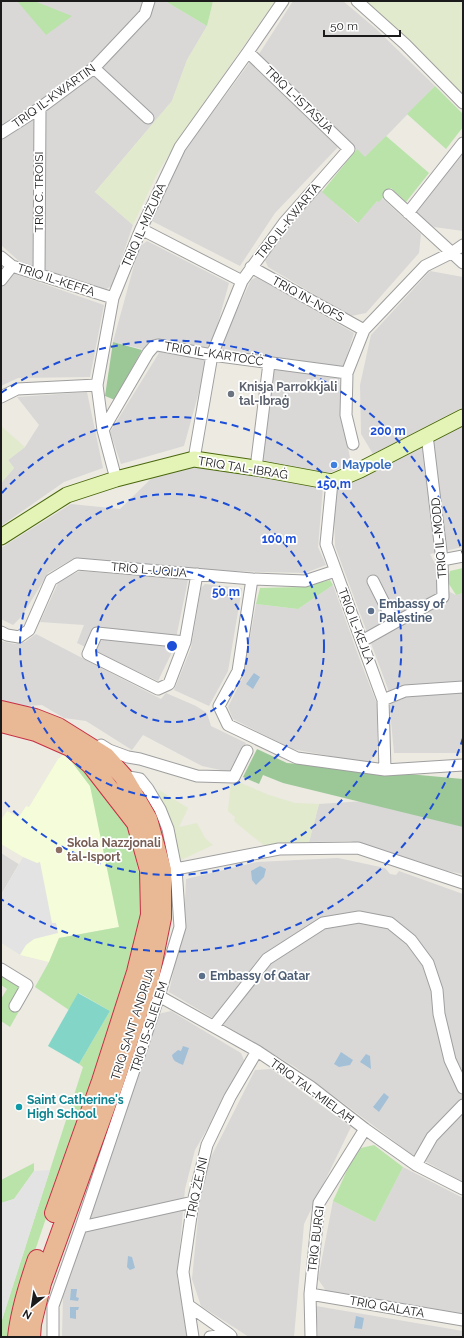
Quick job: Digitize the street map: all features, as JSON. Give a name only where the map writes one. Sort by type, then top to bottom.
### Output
[{"type":"highway","name":"TRIQ SANT' ANDRIJA","points":[[1,710],[35,718],[58,727],[106,757],[132,778],[148,819],[162,870],[162,918],[150,977],[114,1084],[42,1283],[32,1324],[31,1337]]},
{"type":"highway","name":"TRIQ SANT' ANDRIJA","points":[[1,723],[36,732],[70,747],[91,765],[107,784],[136,822],[148,870],[150,915],[136,972],[102,1081],[27,1288],[19,1319],[17,1337]]},
{"type":"main road","points":[[332,482],[360,470],[463,417]]},
{"type":"main road","name":"TRIQ TAL-IBRAĠ","points":[[1,537],[67,495],[116,479],[194,459],[256,468],[332,482]]},
{"type":"street","name":"TRIQ IL-KWARTIN","points":[[1,133],[40,108],[94,68],[145,14],[149,1]]},
{"type":"street","name":"TRIQ IL-MIŻURA","points":[[116,479],[103,430],[97,385],[113,298],[141,229],[180,147],[283,1]]},
{"type":"street","points":[[357,1],[405,44],[463,103]]},
{"type":"street","name":"TRIQ L-ISTASIJA","points":[[248,52],[349,149]]},
{"type":"street","points":[[94,68],[148,118]]},
{"type":"street","name":"TRIQ C. TROISI","points":[[39,275],[40,108]]},
{"type":"street","points":[[408,213],[463,143]]},
{"type":"street","name":"TRIQ IL-KWARTA","points":[[194,459],[212,355],[242,281],[284,222],[349,149]]},
{"type":"street","points":[[389,195],[463,262]]},
{"type":"street","points":[[141,229],[242,281]]},
{"type":"street","points":[[353,444],[346,415],[347,373],[364,330],[426,266],[463,245]]},
{"type":"street","name":"TRIQ IL-KEFFA","points":[[1,257],[12,266],[113,298]]},
{"type":"street","points":[[1,280],[12,266]]},
{"type":"street","name":"TRIQ IN-NOFS","points":[[251,267],[364,330]]},
{"type":"street","name":"TRIQ IL-KARTOĊĊ","points":[[103,430],[148,353],[154,346],[158,345],[269,364],[347,373]]},
{"type":"street","points":[[256,468],[269,364]]},
{"type":"street","points":[[1,396],[17,388],[97,385]]},
{"type":"street","name":"TRIQ IL-MODD","points":[[362,641],[443,597],[442,560],[427,435]]},
{"type":"street","name":"TRIQ IL-KEJLA","points":[[332,482],[326,544],[383,700],[385,770]]},
{"type":"street","points":[[442,560],[463,556]]},
{"type":"street","name":"TRIQ L-UQIJA","points":[[1,632],[7,635],[19,637],[30,630],[51,580],[77,564],[252,579],[305,581],[336,571]]},
{"type":"street","points":[[185,642],[97,633],[88,654],[158,689],[169,684],[185,642],[197,574]]},
{"type":"street","points":[[252,579],[238,671],[219,706],[228,725],[297,758],[385,770],[463,765]]},
{"type":"street","points":[[373,581],[394,623]]},
{"type":"street","points":[[383,700],[405,691],[463,687]]},
{"type":"street","points":[[58,727],[83,733],[109,750],[128,757],[140,759],[197,776],[234,777],[247,751]]},
{"type":"street","points":[[132,778],[140,759]]},
{"type":"street","name":"TRIQ IS-SLIELEM","points":[[53,1337],[53,1306],[159,996],[180,927],[176,869],[168,829],[160,809],[132,778]]},
{"type":"street","points":[[176,869],[278,849],[358,848],[463,883]]},
{"type":"street","points":[[441,875],[463,877]]},
{"type":"street","points":[[214,1026],[267,959],[323,923],[359,917],[390,924],[411,940],[428,964],[436,990],[439,1014],[450,1060],[463,1088]]},
{"type":"street","points":[[1,969],[28,985],[15,1006]]},
{"type":"street","name":"TRIQ TAL-MIELAĦ","points":[[159,996],[257,1051],[311,1087],[365,1129],[416,1165],[463,1189]]},
{"type":"street","name":"TRIQ ŻEJNI","points":[[193,1337],[184,1272],[193,1202],[207,1145],[230,1097],[257,1051]]},
{"type":"street","points":[[416,1165],[432,1137],[463,1105]]},
{"type":"street","name":"TRIQ BURGI","points":[[311,1337],[310,1294],[319,1203],[365,1129]]},
{"type":"street","points":[[81,1227],[193,1202]]},
{"type":"street","name":"TRIQ GALATA","points":[[310,1294],[463,1320]]},
{"type":"street","points":[[188,1305],[231,1336]]},
{"type":"street","points":[[210,1337],[231,1336]]},
{"type":"shaded area","points":[[1,1],[165,1],[207,26],[187,60],[172,101],[95,192],[133,225],[112,286],[106,289],[20,262],[1,245]]},
{"type":"shaded area","points":[[213,1],[275,1],[177,141],[156,176],[133,225],[95,192],[172,101],[187,60],[207,26]]},
{"type":"shaded area","points":[[293,1],[343,1],[375,28],[435,86],[365,158],[259,54]]},
{"type":"shaded area","points":[[366,1],[463,1],[463,97],[381,15]]},
{"type":"shaded area","points":[[250,62],[338,147],[275,213],[240,266],[150,220],[185,150]]},
{"type":"shaded area","points":[[463,152],[463,231],[434,227],[416,212]]},
{"type":"shaded area","points":[[319,188],[357,223],[377,201],[382,198],[421,234],[419,253],[366,313],[351,316],[268,267],[264,258]]},
{"type":"shaded area","points":[[147,241],[229,283],[184,446],[121,464],[110,432],[159,353],[113,342],[139,247]]},
{"type":"shaded area","points":[[1,269],[104,305],[90,377],[18,378],[1,386]]},
{"type":"shaded area","points":[[430,271],[463,277],[463,407],[373,454],[361,434],[360,385],[371,335]]},
{"type":"shaded area","points":[[257,277],[354,333],[343,368],[229,355],[220,347],[251,280]]},
{"type":"shaded area","points":[[268,367],[339,378],[342,418],[351,463],[330,473],[262,462]]},
{"type":"shaded area","points":[[87,392],[103,468],[64,482],[1,526],[1,483],[14,468],[8,460],[25,447],[39,425],[17,397]]},
{"type":"shaded area","points":[[463,425],[463,547],[430,554],[450,592],[456,595],[463,593],[463,753],[394,753],[388,689],[335,546],[334,509],[338,485]]},
{"type":"shaded area","points":[[1,426],[25,447],[8,460],[14,468],[1,483]]},
{"type":"shaded area","points":[[202,466],[323,487],[318,547],[326,565],[305,573],[227,571],[73,559],[48,573],[22,616],[13,625],[1,619],[1,548],[71,504],[120,509],[157,473]]},
{"type":"shaded area","points":[[80,571],[188,580],[174,648],[158,681],[77,643],[84,625],[40,622],[59,581]]},
{"type":"shaded area","points":[[205,584],[242,588],[228,671],[209,706],[174,690],[191,648],[201,588]]},
{"type":"shaded area","points":[[333,585],[377,704],[377,753],[368,763],[292,749],[233,719],[228,707],[243,677],[256,604],[298,609]]},
{"type":"shaded area","points":[[36,634],[161,699],[166,693],[196,706],[207,713],[211,726],[246,743],[229,772],[202,766],[143,735],[132,750],[86,721],[64,718],[42,705],[25,706],[1,703],[1,641],[15,644],[25,642]]},
{"type":"shaded area","points":[[254,673],[260,677],[253,689],[246,684]]},
{"type":"shaded area","name":"Skola Nazzjonali tal-Isport","points":[[65,753],[90,786],[98,815],[119,927],[59,938],[49,962],[20,955],[1,943],[1,895],[23,857],[1,844],[1,820],[7,811],[19,817],[26,806],[29,807],[58,759]]},
{"type":"shaded area","points":[[236,781],[269,795],[295,803],[319,804],[309,842],[265,846],[234,821],[235,817],[228,811],[231,782]]},
{"type":"shaded area","points":[[159,790],[188,808],[179,827],[197,823],[205,838],[213,845],[181,860],[173,827],[158,794]]},
{"type":"shaded area","points":[[380,800],[463,827],[463,874],[447,871],[350,841],[309,842],[319,804]]},
{"type":"shaded area","points":[[1,853],[20,865],[1,895]]},
{"type":"shaded area","points":[[23,857],[37,863],[40,862],[52,923],[56,923],[58,933],[34,939],[26,945],[20,955],[1,943],[1,895]]},
{"type":"shaded area","points":[[338,858],[385,868],[390,874],[396,875],[399,871],[463,894],[463,1182],[410,1153],[295,1067],[169,992],[184,923],[186,879],[257,862]]},
{"type":"shaded area","points":[[260,866],[266,869],[264,877],[256,885],[252,880],[251,871]]},
{"type":"shaded area","points":[[78,993],[110,1011],[79,1064],[48,1046]]},
{"type":"shaded area","points":[[171,1011],[241,1053],[245,1063],[195,1150],[185,1189],[177,1278],[189,1337],[62,1337],[63,1293],[158,1014]]},
{"type":"shaded area","points":[[183,1046],[189,1048],[183,1065],[174,1060],[172,1055],[178,1050],[181,1051]]},
{"type":"shaded area","points":[[341,1052],[353,1060],[350,1065],[339,1067],[334,1064]]},
{"type":"shaded area","points":[[366,1054],[370,1056],[371,1069],[360,1062]]},
{"type":"shaded area","points":[[271,1069],[351,1127],[304,1224],[294,1337],[249,1337],[201,1306],[192,1279],[201,1187],[211,1157],[255,1070]]},
{"type":"shaded area","points":[[384,1093],[389,1097],[379,1112],[373,1107]]},
{"type":"shaded area","points":[[403,1167],[463,1198],[463,1315],[326,1291],[318,1279],[333,1201],[375,1222]]},
{"type":"shaded area","points":[[50,1170],[1,1323],[1,1203],[14,1199],[34,1171]]},
{"type":"shaded area","points":[[128,1256],[132,1257],[135,1268],[130,1270],[127,1267]]},
{"type":"shaded area","points":[[71,1289],[77,1289],[76,1297],[79,1298],[78,1301],[70,1300]]},
{"type":"shaded area","points":[[316,1306],[463,1331],[463,1337],[318,1337]]},
{"type":"shaded area","points":[[70,1307],[79,1307],[78,1310],[76,1310],[76,1319],[70,1318]]},
{"type":"shaded area","points":[[356,1316],[364,1318],[362,1329],[354,1328]]},
{"type":"green space","points":[[17,1],[34,1],[72,16],[46,35]]},
{"type":"green space","points":[[165,1],[213,1],[207,26]]},
{"type":"green space","points":[[435,86],[463,114],[463,127],[446,149],[407,114]]},
{"type":"green space","points":[[386,136],[429,173],[406,202],[391,188],[379,202],[377,201],[358,223],[322,192],[357,149],[365,157]]},
{"type":"green space","points":[[113,342],[142,350],[115,400],[105,396]]},
{"type":"green space","points":[[463,568],[463,593],[456,595],[447,581],[450,571]]},
{"type":"green space","points":[[330,580],[333,585],[298,609],[256,604],[260,588],[303,587]]},
{"type":"green space","points":[[257,749],[287,763],[463,779],[463,827],[283,783],[263,775],[259,784],[243,777]]},
{"type":"green space","points":[[65,753],[115,799],[131,835],[140,879],[143,917],[133,961],[19,1298],[11,1337],[1,1337],[1,1323],[83,1067],[79,1064],[110,1011],[79,993],[69,1010],[35,987],[49,962],[59,938],[119,927],[90,786]]},
{"type":"green space","points":[[1,972],[31,990],[10,1027],[1,1021],[1,999],[7,989],[1,985]]},
{"type":"green space","points":[[374,1145],[403,1167],[375,1222],[333,1201],[349,1166],[361,1148]]},
{"type":"green space","points":[[34,1163],[34,1171],[14,1199],[1,1203],[1,1180]]},
{"type":"place","name":"Knisja Parrokkjali tal-Ibraġ","points":[[231,394]]},
{"type":"place","name":"Maypole","points":[[334,465]]},
{"type":"place","name":"Embassy of Palestine","points":[[371,611]]},
{"type":"place","name":"Skola Nazzjonali tal-Isport","points":[[59,850]]},
{"type":"place","name":"Embassy of Qatar","points":[[202,976]]},
{"type":"place","name":"Saint Catherine's High School","points":[[19,1107]]}]
